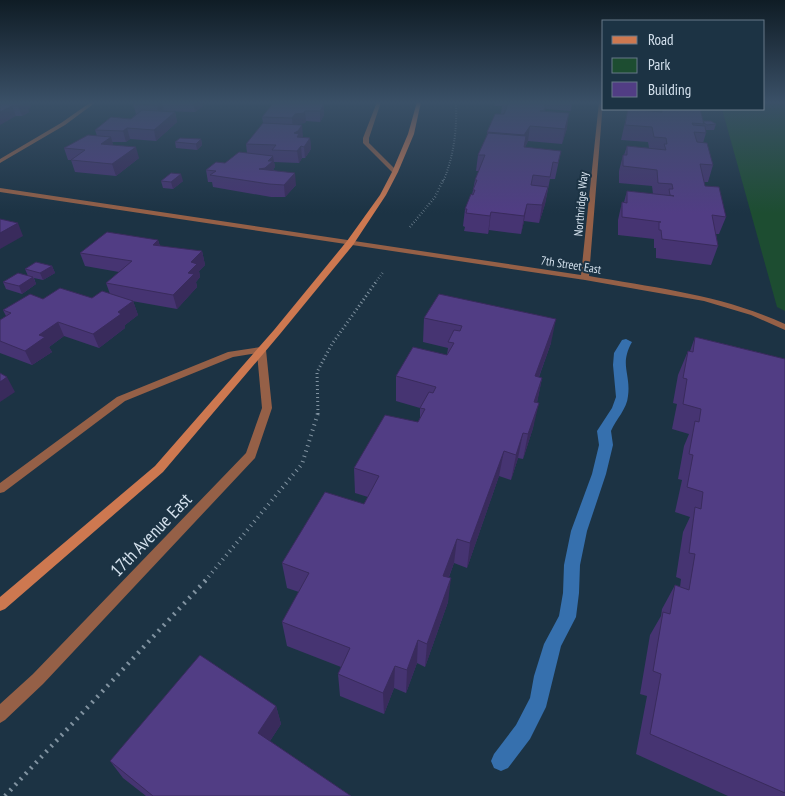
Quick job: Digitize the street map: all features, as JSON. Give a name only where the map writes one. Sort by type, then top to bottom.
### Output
[{"type":"street","points":[[0,161],[37,139]]},
{"type":"street","points":[[366,139],[366,143],[395,172]]},
{"type":"street","points":[[0,605],[159,468],[262,350],[350,242],[383,195],[409,139]]},
{"type":"street","name":"Northridge Way","points":[[585,278],[598,139]]},
{"type":"street","name":"7th Street East","points":[[0,190],[585,278],[705,298],[754,313],[785,326]]},
{"type":"street","points":[[0,488],[121,399],[231,354],[262,350]]},
{"type":"street","name":"17th Avenue East","points":[[0,715],[38,679],[251,454],[267,408],[262,350]]},
{"type":"path","points":[[406,232],[435,197],[445,175],[455,139]]},
{"type":"path","points":[[5,796],[193,596],[302,464],[319,411],[317,372],[332,344],[386,268]]},
{"type":"green space","points":[[730,139],[785,139],[785,311],[777,307]]},
{"type":"building","points":[[80,139],[108,139],[101,144],[136,147],[112,164],[71,160],[85,150],[64,148]]},
{"type":"building","points":[[179,139],[201,139],[196,144],[175,142]]},
{"type":"building","points":[[250,139],[309,139],[304,147],[301,146],[297,151],[272,150],[276,145],[246,144]]},
{"type":"building","points":[[485,139],[525,139],[524,147],[561,151],[558,163],[553,162],[550,177],[533,175],[531,185],[548,187],[542,205],[527,204],[524,216],[491,212],[490,216],[466,213],[467,209],[465,209],[471,194],[473,195],[475,190],[473,190],[477,180],[475,180],[485,155],[478,155]]},
{"type":"building","points":[[666,139],[696,139],[697,142],[707,143],[713,165],[700,164],[705,186],[719,187],[726,217],[712,215],[718,246],[662,239],[661,230],[659,230],[659,222],[661,222],[622,217],[622,202],[627,203],[627,191],[674,196],[670,195],[669,189],[673,189],[672,184],[658,183],[657,170],[623,166],[623,155],[627,155],[627,146],[666,150],[664,144],[667,144]]},
{"type":"building","points":[[239,152],[273,156],[268,161],[273,161],[265,168],[259,169],[295,173],[284,185],[210,175],[216,171],[206,170],[216,162],[225,163]]},
{"type":"building","points":[[171,173],[181,174],[171,182],[161,181]]},
{"type":"building","points":[[0,219],[18,223],[0,233]]},
{"type":"building","points":[[107,232],[158,240],[153,245],[202,251],[191,262],[197,264],[188,273],[194,274],[173,295],[106,283],[132,261],[80,253]]},
{"type":"building","points":[[36,262],[52,266],[40,273],[25,269]]},
{"type":"building","points":[[18,273],[33,277],[19,286],[3,282]]},
{"type":"building","points":[[60,288],[92,298],[102,291],[133,301],[118,312],[121,314],[93,334],[58,322],[39,335],[45,337],[25,351],[0,341],[0,320],[11,313],[3,310],[30,294],[43,299]]},
{"type":"building","points":[[439,294],[556,319],[535,376],[542,378],[534,402],[539,403],[528,434],[523,433],[516,455],[504,451],[470,543],[457,539],[443,576],[451,578],[427,644],[418,640],[407,670],[395,666],[383,693],[338,674],[350,648],[282,622],[309,573],[282,563],[325,492],[364,504],[379,476],[354,468],[385,415],[418,422],[425,409],[420,408],[429,392],[433,393],[436,387],[396,376],[413,347],[447,355],[454,343],[448,342],[454,330],[460,331],[462,326],[424,318]]},
{"type":"building","points":[[695,337],[785,359],[785,793],[650,734],[661,674],[653,671],[663,612],[670,614],[675,585],[689,590],[695,554],[689,553],[695,507],[701,509],[703,492],[687,487],[693,455],[689,454],[695,421],[699,422],[701,409],[683,404],[687,379],[683,378],[688,351],[693,352]]},
{"type":"building","points":[[0,373],[7,377],[0,382]]},
{"type":"building","points":[[200,655],[276,706],[258,733],[351,796],[153,796],[110,761]]},
{"type":"waterway","points":[[501,761],[523,732],[539,700],[543,676],[553,644],[567,617],[571,593],[572,565],[579,531],[599,474],[606,445],[604,431],[618,409],[622,397],[619,365],[620,353],[626,342]]}]
